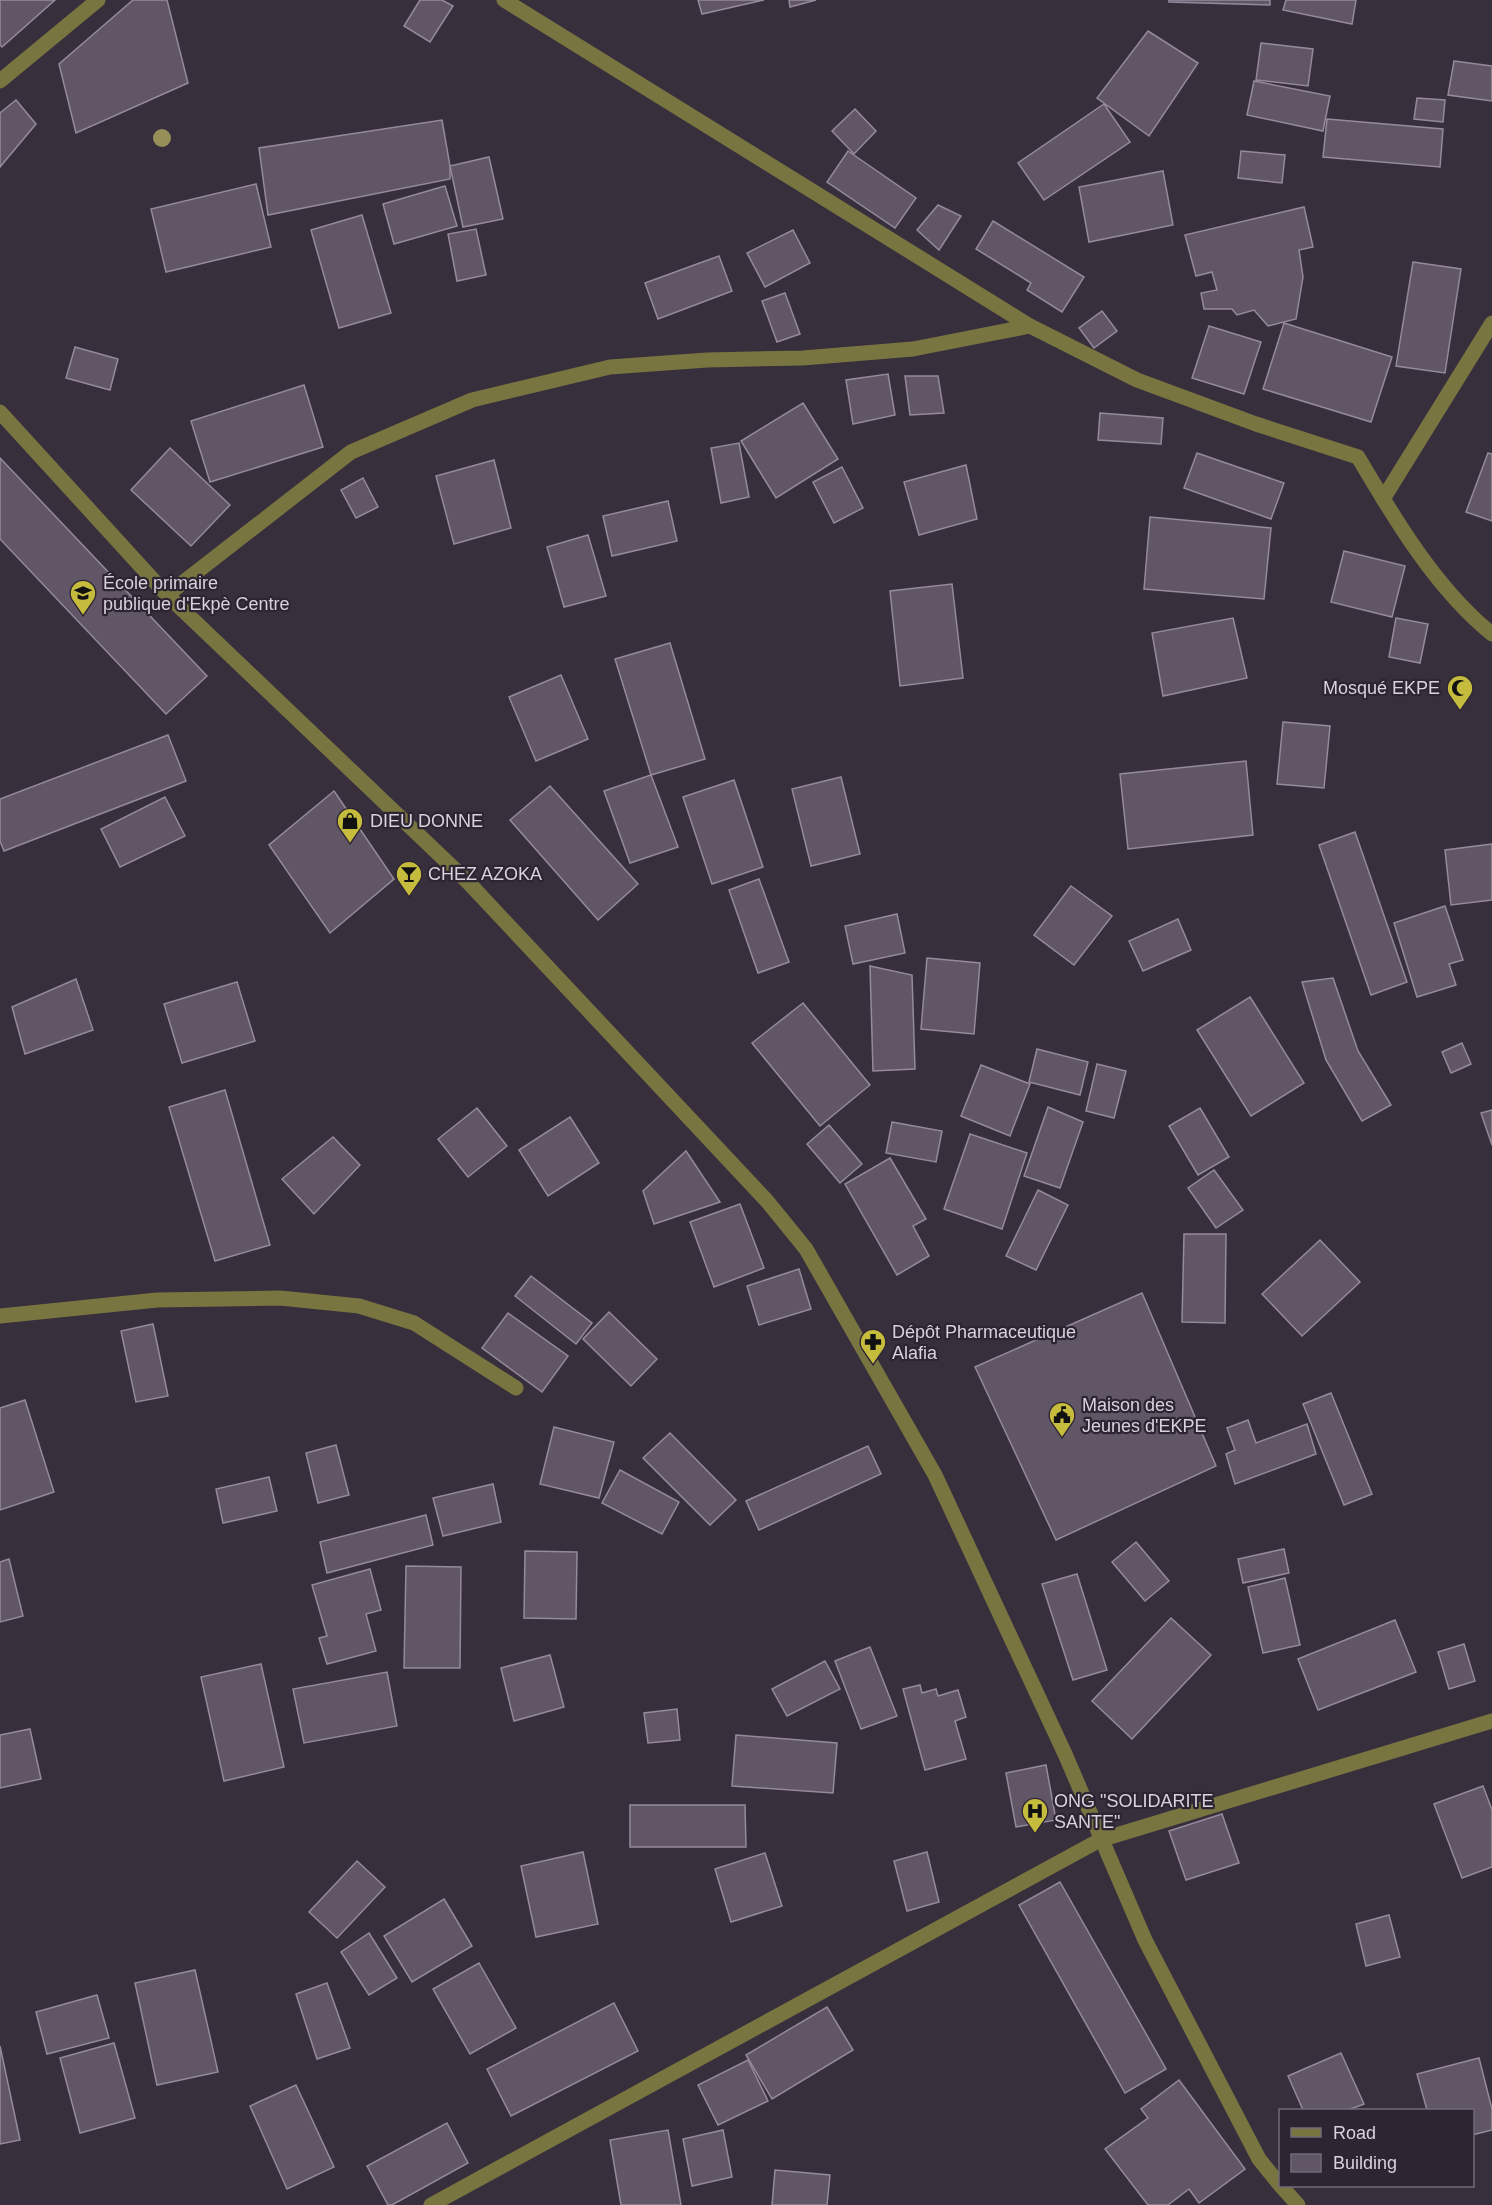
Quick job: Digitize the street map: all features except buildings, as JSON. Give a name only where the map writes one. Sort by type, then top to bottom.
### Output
[{"type":"street","points":[[0,81],[98,0]]},
{"type":"street","points":[[504,0],[1030,326],[1137,380],[1256,424],[1358,457],[1383,499],[1430,568],[1478,622],[1492,634]]},
{"type":"street","points":[[1383,499],[1492,323]]},
{"type":"street","points":[[167,595],[351,452],[472,400],[610,367],[707,360],[803,358],[913,349],[1030,326]]},
{"type":"street","points":[[0,412],[167,595],[467,881],[767,1201],[806,1249],[935,1475],[1060,1743],[1145,1940],[1259,2159],[1279,2183]]},
{"type":"street","points":[[0,1316],[157,1300],[279,1298],[359,1306],[414,1323],[516,1388]]},
{"type":"street","points":[[431,2205],[1100,1840],[1492,1721]]},
{"type":"street","points":[[1283,2187],[1298,2205]]},
{"type":"place","name":"École primaire publique d'Ekpè Centre","points":[[83,616]]},
{"type":"place","name":"Mosqué EKPE","points":[[1460,711]]},
{"type":"place","name":"DIEU DONNE","points":[[350,844]]},
{"type":"place","name":"CHEZ AZOKA","points":[[409,897]]},
{"type":"place","name":"Dépôt Pharmaceutique Alafia","points":[[873,1365]]},
{"type":"place","name":"Maison des Jeunes d'EKPE","points":[[1062,1438]]},
{"type":"place","name":"ONG \"SOLIDARITE SANTE\"","points":[[1035,1834]]}]
